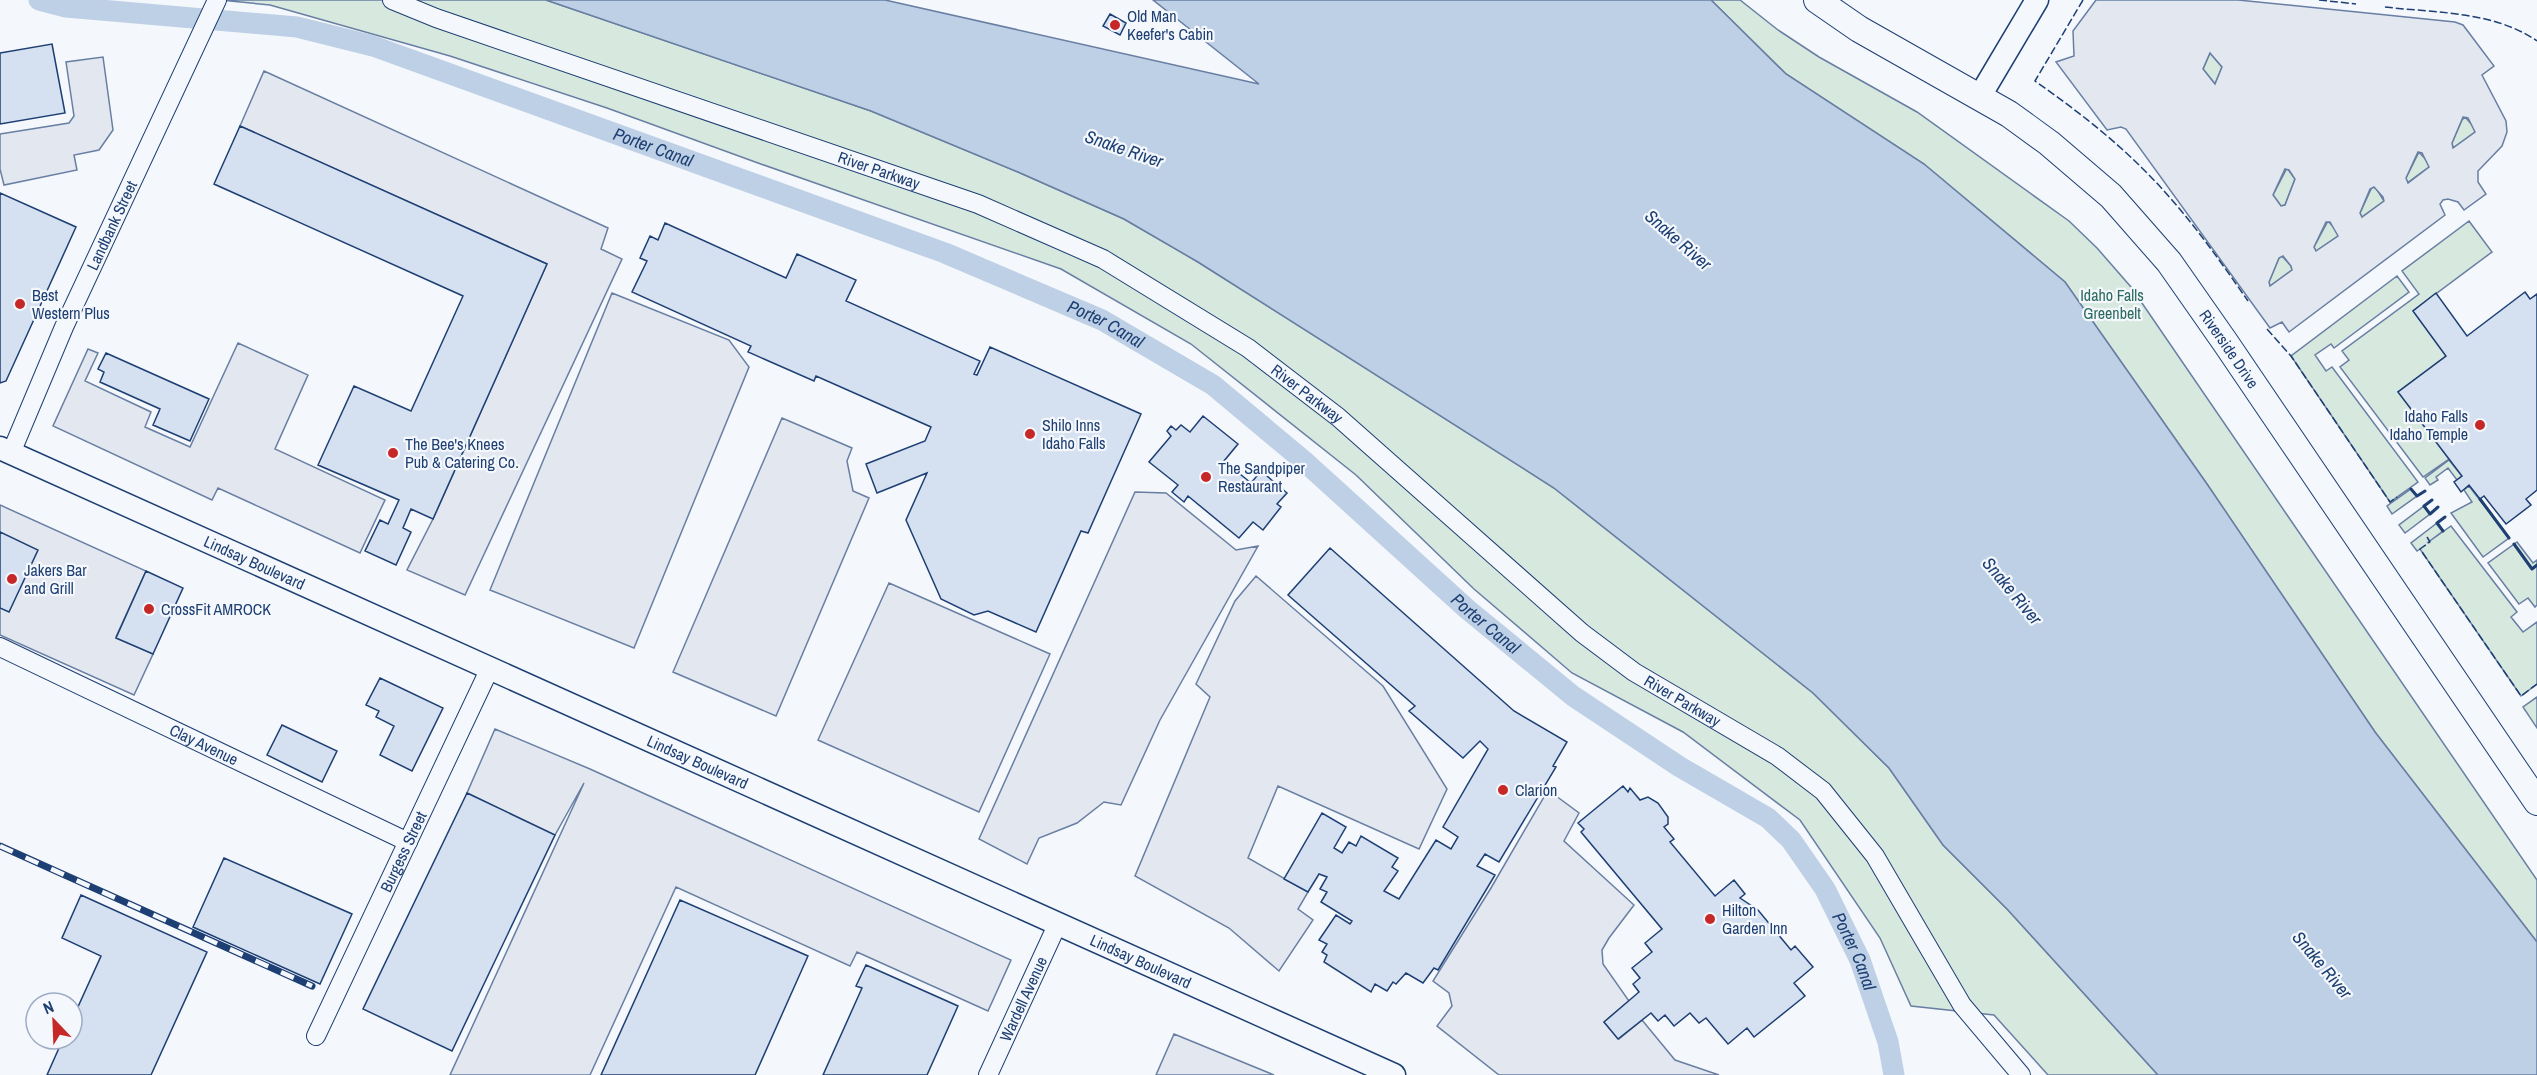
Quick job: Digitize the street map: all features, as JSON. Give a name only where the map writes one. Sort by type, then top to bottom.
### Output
[{"type":"main road","name":"Riverside Drive","points":[[1817,0],[1859,29],[2009,114],[2049,143],[2111,196],[2169,262],[2537,802]]},
{"type":"street","name":"Landbank Street","points":[[6,450],[217,0]]},
{"type":"street","name":"River Parkway","points":[[392,0],[436,18],[978,204],[1102,259],[1248,348],[1338,417],[1582,633],[1634,672],[1777,756],[1823,791],[1875,856],[1962,1005],[2021,1075]]},
{"type":"street","points":[[1980,96],[2037,0]]},
{"type":"street","name":"Lindsay Boulevard","points":[[6,450],[1394,1075]]},
{"type":"street","name":"Clay Avenue","points":[[0,646],[408,842]]},
{"type":"street","name":"Burgess Street","points":[[316,1036],[490,668]]},
{"type":"street","name":"Wardell Avenue","points":[[988,1075],[1058,923]]},
{"type":"green space","points":[[220,0],[546,0],[871,111],[1124,219],[1198,262],[1554,488],[1813,693],[1889,768],[1943,845],[2008,910],[2158,1075],[2048,1075],[1994,1015],[1911,1006],[1880,938],[1800,820],[1683,732],[1572,673],[1474,589],[1356,475],[1191,344],[1061,269],[607,108],[450,56],[270,5]]},
{"type":"green space","name":"Idaho Falls Greenbelt","points":[[1711,0],[1740,0],[1778,30],[1819,57],[1917,112],[2069,221],[2097,248],[2131,287],[2537,880],[2537,942],[2375,732],[2207,484],[2065,282],[1924,164],[1786,74]]},
{"type":"green space","points":[[2210,53],[2222,67],[2215,84],[2203,69]]},
{"type":"green space","points":[[2465,117],[2474,127],[2475,132],[2453,148],[2452,143]]},
{"type":"green space","points":[[2419,152],[2428,162],[2429,167],[2407,183],[2406,178]]},
{"type":"green space","points":[[2287,168],[2295,179],[2285,205],[2281,206],[2273,195]]},
{"type":"green space","points":[[2372,187],[2376,188],[2384,201],[2362,217],[2360,213]]},
{"type":"green space","points":[[2328,221],[2337,231],[2338,236],[2316,251],[2314,247]]},
{"type":"green space","points":[[2469,221],[2492,252],[2413,311],[2446,356],[2398,392],[2449,459],[2423,477],[2340,367],[2349,360],[2342,351],[2419,294],[2402,271]]},
{"type":"green space","points":[[2282,256],[2292,270],[2270,286],[2269,282]]},
{"type":"green space","points":[[2397,276],[2409,292],[2334,348],[2331,344],[2315,355],[2326,371],[2332,367],[2418,482],[2390,502],[2291,356]]},
{"type":"green space","points":[[2449,460],[2462,476],[2457,480],[2448,468],[2436,477],[2438,480],[2430,485],[2425,478]]},
{"type":"green space","points":[[2469,486],[2509,538],[2483,557],[2451,513],[2472,502],[2464,490]]},
{"type":"green space","points":[[2411,489],[2417,496],[2392,514],[2387,506]]},
{"type":"green space","points":[[2424,506],[2430,514],[2405,533],[2399,525]]},
{"type":"green space","points":[[2437,523],[2443,531],[2427,543],[2451,526],[2517,612],[2511,617],[2523,632],[2537,622],[2537,684],[2521,696],[2420,549],[2417,551],[2411,543]]},
{"type":"green space","points":[[2517,542],[2533,563],[2537,560],[2537,605],[2535,607],[2528,598],[2519,604],[2488,563]]},
{"type":"green space","points":[[2537,697],[2537,728],[2523,707]]},
{"type":"shaded area","points":[[2096,0],[2238,0],[2455,22],[2463,25],[2494,66],[2482,75],[2506,121],[2507,132],[2502,146],[2478,171],[2478,182],[2486,194],[2464,210],[2458,202],[2443,200],[2440,204],[2445,215],[2289,332],[2282,322],[2270,328],[2126,129],[2121,127],[2107,130],[2056,62],[2074,56],[2073,31]],"holes":[[[2210,53],[2222,67],[2215,84],[2203,69]],[[2463,117],[2468,118],[2475,132],[2453,148],[2452,143]],[[2418,152],[2422,153],[2429,167],[2408,183],[2406,178]],[[2285,169],[2289,170],[2295,179],[2285,205],[2281,206],[2273,195]],[[2374,187],[2384,201],[2362,217],[2360,213],[2370,189]],[[2326,222],[2330,222],[2338,236],[2316,251],[2314,247]],[[2283,256],[2292,270],[2270,286],[2269,282],[2279,258]]]},
{"type":"shaded area","points":[[103,57],[113,130],[99,150],[74,155],[77,170],[4,185],[0,169],[0,134],[69,123],[74,116],[66,62]]},
{"type":"shaded area","points":[[264,71],[608,228],[601,249],[622,259],[465,595],[407,570],[433,519],[547,264],[240,126]]},
{"type":"shaded area","points":[[612,293],[729,340],[749,367],[634,648],[490,590]]},
{"type":"shaded area","points":[[238,343],[308,375],[275,449],[385,500],[360,553],[218,488],[212,500],[53,426],[88,349],[98,353],[85,381],[151,412],[145,427],[190,447]]},
{"type":"shaded area","points":[[782,418],[852,448],[847,461],[853,491],[869,498],[776,716],[673,672]]},
{"type":"shaded area","points":[[1135,492],[1166,493],[1236,550],[1258,546],[1160,720],[1121,805],[1104,802],[1077,823],[1039,838],[1027,864],[979,839]]},
{"type":"shaded area","points":[[0,505],[146,571],[116,637],[153,654],[134,695],[0,635]]},
{"type":"shaded area","points":[[1256,576],[1383,686],[1447,789],[1419,849],[1278,786],[1248,858],[1308,892],[1298,909],[1313,920],[1279,971],[1229,928],[1135,876],[1210,697],[1196,684],[1235,601]]},
{"type":"shaded area","points":[[889,583],[1050,654],[979,812],[818,740]]},
{"type":"shaded area","points":[[495,729],[590,769],[1011,960],[988,1011],[857,952],[850,966],[676,887],[590,1075],[450,1075],[584,783],[555,835],[467,793]]},
{"type":"shaded area","points":[[1548,790],[1579,813],[1564,841],[1634,905],[1602,950],[1603,964],[1629,1001],[1604,1022],[1619,1039],[1642,1020],[1675,1060],[1719,1075],[1499,1075],[1437,1026],[1452,1006],[1449,993],[1433,981]]},
{"type":"shaded area","points":[[1174,1034],[1274,1075],[1156,1075]]},
{"type":"water","name":"Snake River","points":[[546,0],[885,0],[1259,84],[1153,0],[1711,0],[1786,74],[1924,164],[2065,282],[2207,484],[2375,732],[2537,942],[2537,1075],[2158,1075],[2008,910],[1943,845],[1889,768],[1813,693],[1554,488],[1198,262],[1124,219],[871,111]]},
{"type":"building","name":"Old Man Keefer's Cabin","points":[[1110,14],[1126,23],[1120,35],[1103,26]]},
{"type":"building","points":[[52,44],[65,113],[0,124],[0,53]]},
{"type":"building","points":[[240,126],[547,264],[433,519],[411,509],[403,528],[411,532],[396,565],[365,551],[380,520],[388,524],[399,500],[318,465],[354,386],[411,411],[463,296],[214,184]]},
{"type":"building","name":"Best Western Plus","points":[[0,193],[76,227],[6,381],[0,383]]},
{"type":"building","name":"Shilo Inns Idaho Falls","points":[[665,223],[786,278],[797,254],[856,280],[846,301],[980,361],[974,374],[977,375],[990,347],[1141,414],[1088,533],[1081,531],[1036,632],[988,611],[974,615],[941,599],[906,520],[927,473],[877,493],[866,464],[925,441],[931,427],[816,376],[814,381],[748,352],[751,346],[632,292],[647,261],[640,258],[650,236],[658,240]]},
{"type":"building","name":"Idaho Falls Idaho Temple","points":[[2525,292],[2530,299],[2537,294],[2537,490],[2526,499],[2531,505],[2506,524],[2484,496],[2480,499],[2469,485],[2461,492],[2454,482],[2462,476],[2398,392],[2446,356],[2413,311],[2436,293],[2467,336]]},
{"type":"building","points":[[106,353],[209,399],[190,441],[153,425],[160,409],[100,382],[104,372],[98,369]]},
{"type":"building","name":"The Sandpiper Restaurant","points":[[1203,416],[1238,444],[1224,461],[1251,483],[1261,471],[1287,493],[1277,504],[1281,507],[1263,530],[1253,522],[1239,538],[1188,496],[1184,502],[1172,492],[1178,485],[1149,462],[1171,436],[1167,431],[1171,426],[1176,430],[1181,425],[1190,432]]},
{"type":"building","name":"Jakers Bar and Grill","points":[[0,532],[38,550],[9,612],[0,608]]},
{"type":"building","name":"Clarion","points":[[1330,548],[1514,711],[1567,742],[1553,766],[1556,767],[1499,862],[1485,854],[1477,866],[1495,875],[1438,970],[1434,968],[1423,983],[1406,973],[1396,984],[1393,982],[1387,991],[1375,984],[1371,992],[1324,962],[1327,955],[1322,952],[1327,944],[1319,940],[1336,915],[1350,924],[1352,921],[1321,902],[1327,892],[1320,889],[1327,877],[1319,874],[1308,892],[1284,879],[1322,813],[1346,827],[1334,848],[1342,853],[1349,842],[1356,846],[1361,836],[1398,858],[1392,867],[1398,871],[1384,891],[1399,899],[1436,840],[1451,849],[1458,837],[1443,827],[1488,749],[1480,741],[1463,758],[1409,711],[1415,706],[1288,595]]},
{"type":"building","points":[[146,571],[183,588],[153,654],[116,638]]},
{"type":"building","points":[[380,678],[443,708],[412,771],[380,755],[394,726],[376,717],[379,711],[366,705]]},
{"type":"building","points":[[282,725],[337,751],[322,782],[267,755]]},
{"type":"building","name":"Hilton Garden Inn","points":[[1623,786],[1628,792],[1630,788],[1640,800],[1648,797],[1658,803],[1668,817],[1668,824],[1664,827],[1674,839],[1670,842],[1715,896],[1734,880],[1745,894],[1740,898],[1758,910],[1791,950],[1795,946],[1813,967],[1794,983],[1805,996],[1754,1037],[1747,1028],[1728,1044],[1706,1018],[1699,1023],[1690,1013],[1674,1026],[1665,1015],[1658,1021],[1651,1013],[1618,1039],[1604,1022],[1639,992],[1633,984],[1640,978],[1632,968],[1652,952],[1645,943],[1662,929],[1581,832],[1584,829],[1578,823]]},
{"type":"building","points":[[467,793],[555,835],[452,1051],[363,1009]]},
{"type":"building","points":[[224,858],[352,914],[320,984],[193,927]]},
{"type":"building","points":[[81,895],[207,952],[151,1075],[47,1075],[58,1051],[84,1051],[84,994],[101,956],[62,938]]},
{"type":"building","points":[[680,900],[808,956],[755,1075],[601,1075]]},
{"type":"building","points":[[866,965],[958,1006],[927,1075],[823,1075],[862,988],[856,986]]},
{"type":"waterway","name":"Porter Canal","points":[[39,0],[66,7],[297,27],[373,46],[945,253],[1102,320],[1213,385],[1304,461],[1467,609],[1573,696],[1680,767],[1768,818],[1791,840],[1825,889],[1860,960],[1888,1042],[1894,1075]]},
{"type":"railway","points":[[0,846],[312,986]]},
{"type":"fence","points":[[2083,0],[2035,81],[2104,133],[2157,183],[2198,232],[2248,301]]},
{"type":"fence","points":[[2319,0],[2356,4]]},
{"type":"fence","points":[[2385,7],[2444,12],[2483,19],[2520,31],[2537,41]]},
{"type":"fence","points":[[2267,329],[2291,356],[2390,502],[2397,497]]},
{"type":"fence","points":[[2427,537],[2430,542],[2420,549],[2521,696],[2537,684]]},
{"type":"wall","points":[[2411,489],[2417,496],[2425,491]]},
{"type":"wall","points":[[2480,499],[2509,538]]},
{"type":"wall","points":[[2432,500],[2424,506],[2430,514],[2438,507]]},
{"type":"wall","points":[[2443,531],[2437,523],[2445,517]]},
{"type":"wall","points":[[2514,544],[2532,569],[2537,565]]},
{"type":"place","name":"Old Man Keefer's Cabin","points":[[1115,25]]},
{"type":"place","name":"Best Western Plus","points":[[20,304]]},
{"type":"place","name":"Idaho Falls Idaho Temple","points":[[2480,425]]},
{"type":"place","name":"Shilo Inns Idaho Falls","points":[[1030,434]]},
{"type":"place","name":"The Bee's Knees Pub & Catering Co.","points":[[393,453]]},
{"type":"place","name":"The Sandpiper Restaurant","points":[[1206,477]]},
{"type":"place","name":"Jakers Bar and Grill","points":[[12,579]]},
{"type":"place","name":"CrossFit AMROCK","points":[[149,609]]},
{"type":"place","name":"Clarion","points":[[1503,790]]},
{"type":"place","name":"Hilton Garden Inn","points":[[1710,919]]}]
